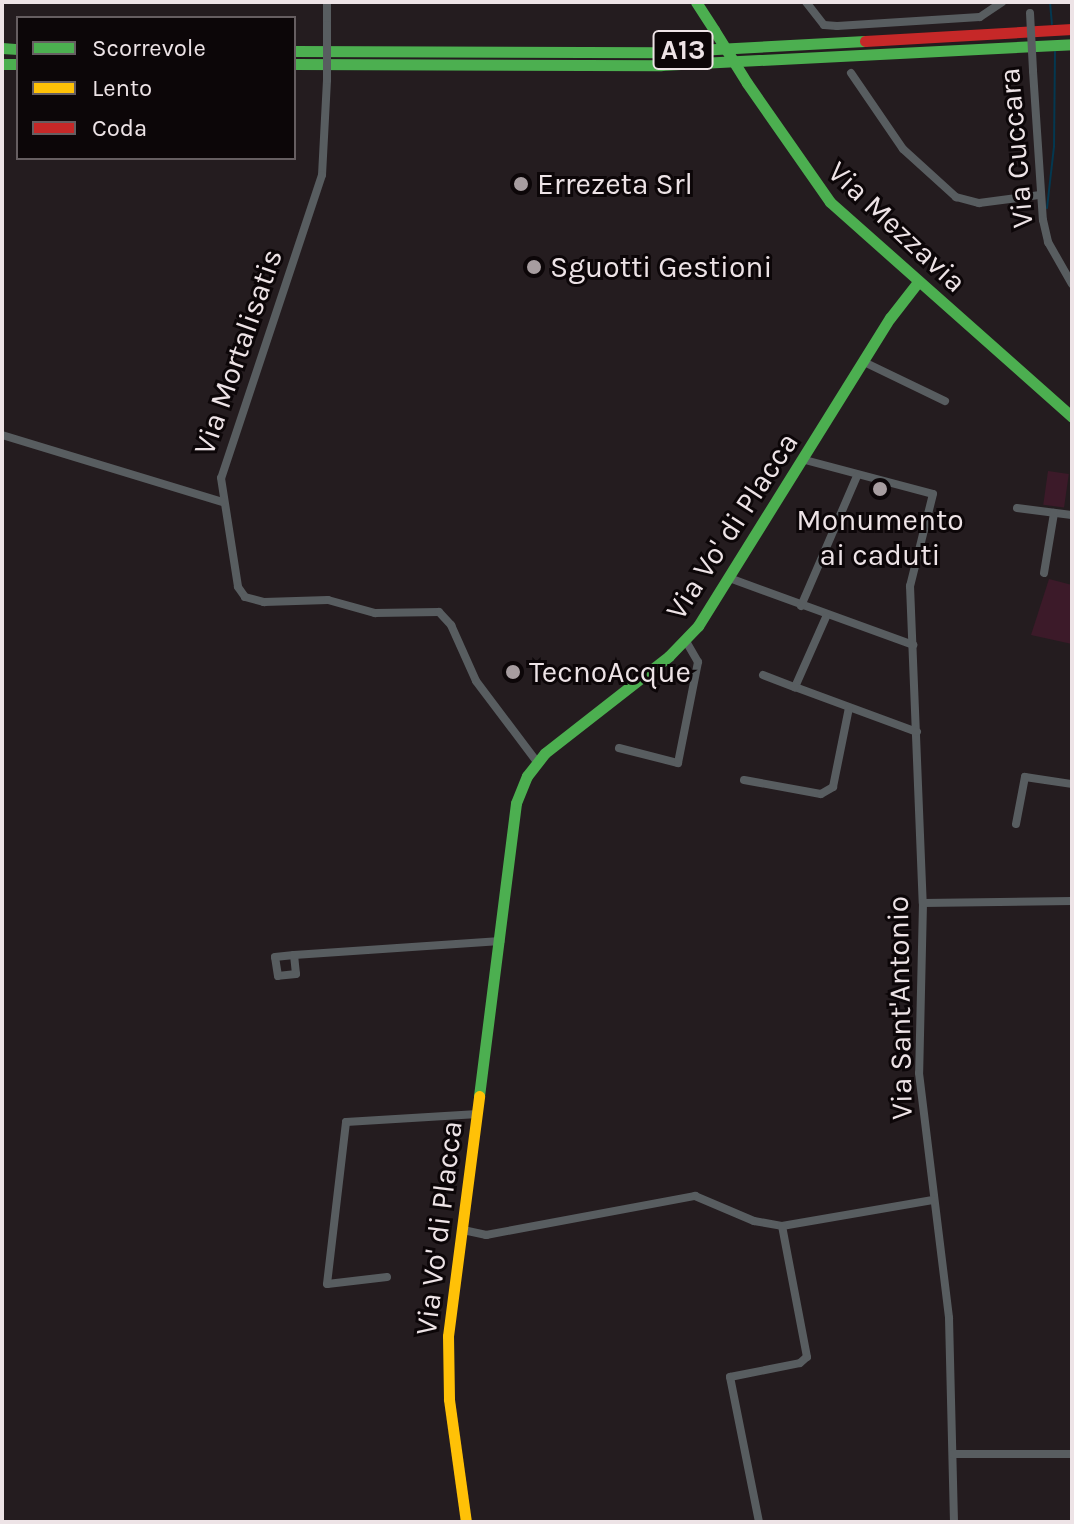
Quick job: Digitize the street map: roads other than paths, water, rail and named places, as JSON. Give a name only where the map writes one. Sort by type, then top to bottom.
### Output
[{"type":"main road","name":"Via Mezzavia","points":[[696,2],[814,186],[1072,417]]},
{"type":"main road","name":"A13","points":[[296,51],[660,52],[1072,29]]},
{"type":"main road","name":"A13","points":[[296,64],[661,65],[1072,44]]},
{"type":"main road","name":"Via Vo' di Placca","points":[[466,1522],[447,1368],[502,941],[516,803],[541,757],[686,641],[732,579],[864,362],[918,282]]},
{"type":"street","name":"Via Mortalisatis","points":[[327,2],[322,175],[226,460],[222,502],[238,587],[245,597],[274,603],[328,600],[375,613],[439,612],[451,625],[476,681],[541,757]]},
{"type":"street","points":[[806,2],[824,25],[837,26],[980,17],[1002,2]]},
{"type":"street","name":"Via Cuccara","points":[[1029,2],[1040,195],[1048,242],[1072,284]]},
{"type":"street","points":[[851,73],[903,149],[956,197],[979,203],[1040,195]]},
{"type":"street","points":[[864,362],[945,401]]},
{"type":"street","points":[[2,435],[222,502]]},
{"type":"street","points":[[801,606],[857,476],[805,460]]},
{"type":"street","name":"Via Sant'Antonio","points":[[857,476],[933,494],[910,586],[923,903],[919,1073],[949,1318],[954,1522]]},
{"type":"street","points":[[1017,508],[1072,515]]},
{"type":"street","points":[[1044,573],[1054,513]]},
{"type":"street","points":[[732,579],[826,617],[913,645]]},
{"type":"street","points":[[795,687],[826,617]]},
{"type":"street","points":[[619,748],[678,763],[698,662],[686,641]]},
{"type":"street","points":[[763,675],[917,732]]},
{"type":"street","points":[[744,780],[821,794],[833,787],[849,708]]},
{"type":"street","points":[[1016,824],[1025,777],[1072,784]]},
{"type":"street","points":[[923,903],[1072,901]]},
{"type":"street","points":[[294,955],[502,941]]},
{"type":"street","points":[[387,1277],[327,1284],[346,1122],[478,1114]]},
{"type":"street","points":[[463,1230],[486,1235],[695,1196],[754,1221],[782,1226],[933,1200]]},
{"type":"street","points":[[759,1522],[730,1377],[800,1363],[807,1357],[782,1226]]},
{"type":"street","points":[[953,1454],[1072,1454]]},
{"type":"waterway","points":[[1050,2],[1052,24]]},
{"type":"waterway","points":[[1047,208],[1054,147],[1055,52]]},
{"type":"place","name":"Errezeta Srl","points":[[521,184]]},
{"type":"place","name":"Sguotti Gestioni","points":[[534,267]]},
{"type":"place","name":"Monumento ai caduti","points":[[880,489]]},
{"type":"place","name":"TecnoAcque","points":[[513,672]]}]
